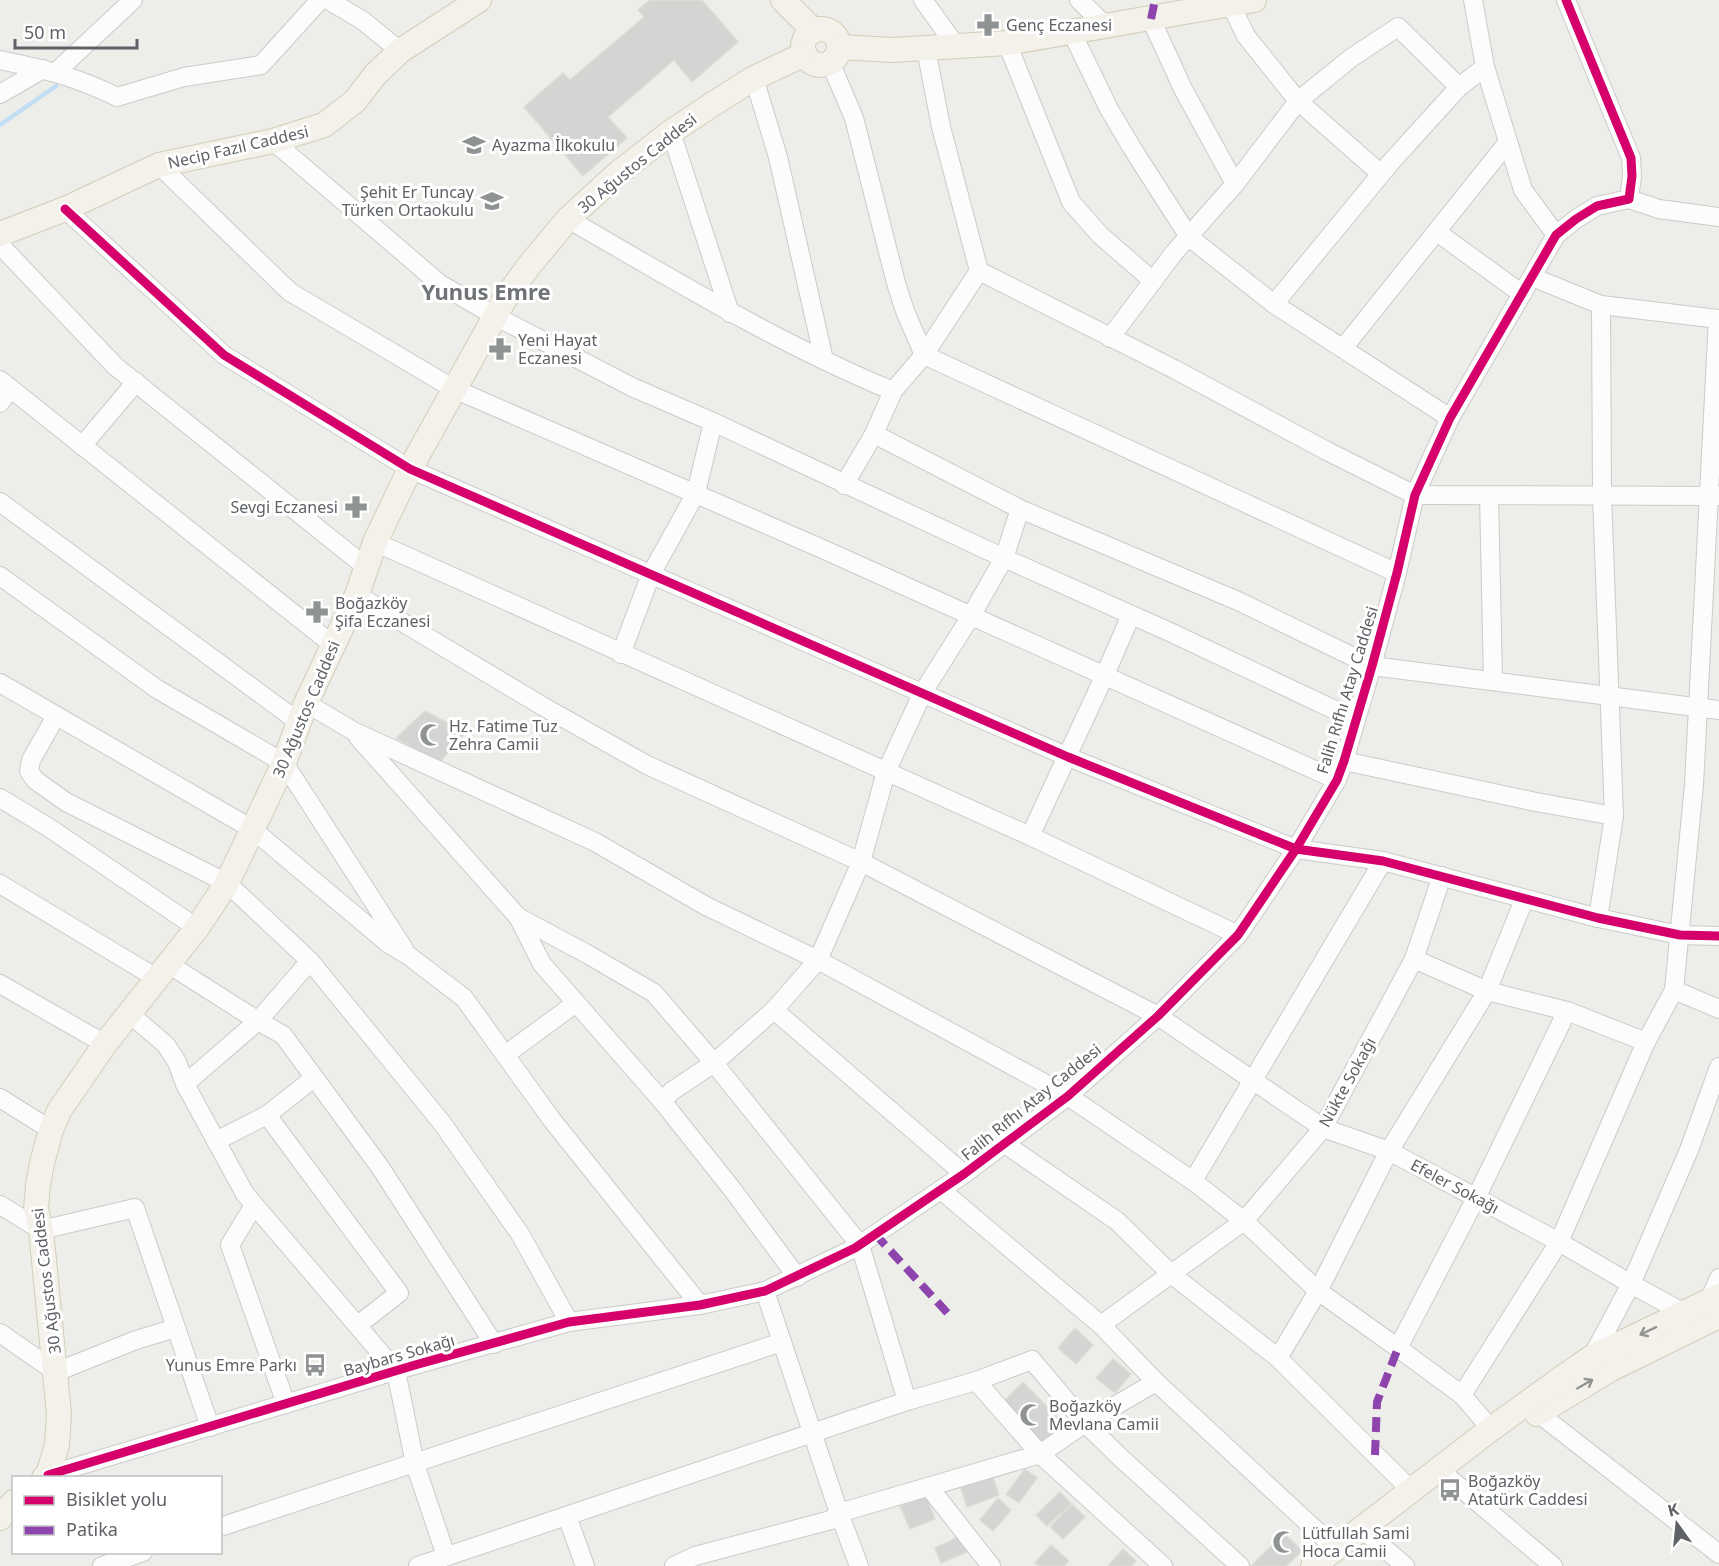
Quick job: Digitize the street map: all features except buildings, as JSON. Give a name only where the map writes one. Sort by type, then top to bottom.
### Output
[{"type":"main road","name":"Necip Fazıl Caddesi","points":[[0,234],[65,209],[159,165],[273,141],[324,125],[355,101],[400,51],[479,0]]},
{"type":"main road","points":[[794,3],[814,31]]},
{"type":"main road","points":[[835,54],[835,36],[831,32],[820,29],[814,31],[804,43],[808,59],[819,64],[835,54],[1007,43],[1242,3]]},
{"type":"main road","name":"30 Ağustos Caddesi","points":[[46,1476],[57,1445],[59,1414],[41,1230],[36,1209],[42,1163],[59,1111],[105,1044],[164,972],[227,883],[284,763],[303,713],[357,595],[375,542],[410,469],[495,316],[528,267],[568,219],[617,174],[671,132],[754,78],[805,54]]},
{"type":"main road","points":[[1334,1557],[1412,1491],[1491,1429],[1592,1357],[1684,1313],[1716,1304]]},
{"type":"main road","points":[[1313,1566],[1334,1557],[1369,1535],[1538,1413],[1716,1304]]},
{"type":"main road","points":[[0,1484],[12,1498]]},
{"type":"main road","points":[[0,1518],[12,1503]]},
{"type":"street","points":[[0,94],[49,70],[130,0]]},
{"type":"street","points":[[0,60],[49,70],[85,81],[117,97],[184,77],[261,65],[320,0]]},
{"type":"street","points":[[328,0],[362,20],[400,51]]},
{"type":"street","points":[[923,0],[956,46]]},
{"type":"street","points":[[1079,0],[1106,26]]},
{"type":"street","points":[[1473,0],[1485,67],[1523,190],[1556,235]]},
{"type":"street","points":[[1566,0],[1631,158],[1632,176],[1629,199],[1659,209],[1719,217]]},
{"type":"street","points":[[1242,3],[1246,36],[1298,101],[1381,174]]},
{"type":"street","points":[[1151,19],[1184,89],[1235,184]]},
{"type":"street","points":[[1110,338],[1173,254],[1235,184],[1298,101],[1351,58],[1398,27],[1459,87]]},
{"type":"street","points":[[1071,31],[1120,128],[1189,237],[1274,304],[1344,347],[1450,418]]},
{"type":"street","points":[[1007,43],[1071,202],[1100,235],[1153,281]]},
{"type":"street","points":[[926,49],[940,127],[979,272],[1415,495],[1714,496]]},
{"type":"street","points":[[835,54],[905,311],[924,355],[1397,573]]},
{"type":"street","points":[[1274,304],[1381,174],[1459,87],[1485,67]]},
{"type":"street","points":[[754,78],[778,157],[824,360]]},
{"type":"street","points":[[671,132],[730,313]]},
{"type":"street","points":[[273,141],[440,284],[495,316],[632,387],[713,422],[844,485],[1356,720]]},
{"type":"street","points":[[1344,347],[1508,142]]},
{"type":"street","points":[[159,165],[290,292],[454,389],[696,493],[1337,780]]},
{"type":"street","name":"Falih Rıfhı Atay Caddesi","points":[[765,1291],[860,1245],[1005,1144],[1068,1096],[1158,1016],[1238,935],[1296,849],[1337,780],[1372,666],[1415,495],[1450,418],[1556,235],[1597,206],[1629,199]]},
{"type":"street","points":[[65,209],[224,355],[410,469],[1068,757],[1296,849],[1383,861],[1524,900],[1680,935],[1719,936]]},
{"type":"street","points":[[568,219],[730,313],[824,360],[893,391]]},
{"type":"street","points":[[1437,232],[1522,294]]},
{"type":"street","points":[[0,245],[115,366],[366,567]]},
{"type":"street","points":[[844,485],[874,434],[893,391],[924,355],[979,272]]},
{"type":"street","points":[[1462,1395],[1559,1242],[1646,1042],[1674,990],[1699,707],[1714,496],[1718,319],[1601,305],[1532,277]]},
{"type":"street","points":[[1598,918],[1614,816],[1602,496],[1601,305]]},
{"type":"street","points":[[82,446],[136,382]]},
{"type":"street","points":[[3,390],[82,446],[333,645]]},
{"type":"street","points":[[621,654],[651,574],[696,493],[713,422]]},
{"type":"street","points":[[874,434],[1020,509],[1238,602],[1372,666],[1719,710]]},
{"type":"street","points":[[1489,496],[1493,680]]},
{"type":"street","points":[[0,502],[303,713],[355,732],[595,842],[706,906],[818,960],[1068,1096],[1193,1182],[1244,1221],[1318,1291],[1462,1395],[1491,1429]]},
{"type":"street","points":[[662,1101],[672,1091],[714,1063],[774,1010],[818,960],[861,862],[886,772],[923,692],[1004,558],[1020,509]]},
{"type":"street","points":[[375,542],[1030,836],[1238,935]]},
{"type":"street","points":[[0,576],[157,689],[284,763],[409,956]]},
{"type":"street","name":"Efeler Sokağı","points":[[357,595],[544,708],[647,765],[861,862],[1158,1016],[1323,1128],[1389,1151],[1559,1242],[1684,1313]]},
{"type":"street","points":[[1030,836],[1131,615]]},
{"type":"street","points":[[0,682],[252,829],[389,944],[409,956],[464,998],[552,1120],[700,1305]]},
{"type":"street","points":[[56,716],[31,760],[29,771],[35,780],[66,802],[227,883],[310,961],[442,1123],[520,1234],[569,1322]]},
{"type":"street","points":[[355,732],[518,917],[542,964],[662,1101],[732,1189],[797,1277]]},
{"type":"street","points":[[1344,761],[1536,802],[1614,816]]},
{"type":"street","points":[[0,798],[48,827],[197,928]]},
{"type":"street","points":[[1193,1182],[1383,861]]},
{"type":"street","name":"Nükte Sokağı","points":[[1101,1325],[1244,1221],[1323,1128],[1414,959],[1442,876]]},
{"type":"street","points":[[0,884],[283,1035],[380,1167],[494,1344]]},
{"type":"street","points":[[1278,1358],[1318,1291],[1389,1151],[1487,991],[1524,900]]},
{"type":"street","points":[[518,917],[654,993],[714,1063],[860,1245],[907,1401]]},
{"type":"street","points":[[1414,959],[1487,991],[1567,1011],[1646,1042]]},
{"type":"street","points":[[185,1084],[258,1021],[310,961]]},
{"type":"street","points":[[0,984],[105,1044]]},
{"type":"street","points":[[1674,990],[1719,1009]]},
{"type":"street","points":[[505,1055],[576,1003]]},
{"type":"street","points":[[774,1010],[964,1174]]},
{"type":"street","points":[[1398,1348],[1476,1198],[1567,1011]]},
{"type":"street","points":[[130,1014],[166,1045],[177,1062],[185,1084],[245,1194],[396,1371],[415,1464],[447,1557]]},
{"type":"street","points":[[1592,1357],[1631,1284],[1689,1150],[1719,1067]]},
{"type":"street","points":[[216,1141],[267,1115],[314,1078]]},
{"type":"street","points":[[0,1098],[51,1130]]},
{"type":"street","points":[[267,1115],[399,1293],[358,1325]]},
{"type":"street","points":[[1005,1144],[1117,1221],[1171,1274],[1278,1358],[1412,1491]]},
{"type":"street","points":[[941,1190],[1101,1325],[1334,1557]]},
{"type":"street","points":[[254,1204],[230,1245],[286,1404]]},
{"type":"street","points":[[0,1205],[41,1230],[135,1208],[210,1427]]},
{"type":"street","points":[[1716,1304],[1719,1278]]},
{"type":"street","points":[[765,1291],[859,1566]]},
{"type":"street","name":"Baybars Sokağı","points":[[46,1476],[396,1371],[569,1322],[700,1305],[765,1291]]},
{"type":"street","points":[[0,1333],[56,1372],[176,1328]]},
{"type":"street","points":[[222,1526],[782,1342]]},
{"type":"street","points":[[418,1566],[907,1401],[976,1381],[1032,1360],[1086,1423],[1122,1459],[1240,1566]]},
{"type":"street","points":[[976,1381],[1040,1454],[1162,1566]]},
{"type":"street","points":[[674,1566],[831,1520],[839,1513],[1040,1454],[1086,1423],[1156,1382]]},
{"type":"street","points":[[1538,1413],[1719,1554]]},
{"type":"street","points":[[1449,1478],[1553,1566]]},
{"type":"street","points":[[929,1487],[991,1566]]},
{"type":"street","points":[[567,1516],[585,1566]]},
{"type":"street","points":[[1369,1535],[1405,1566]]},
{"type":"street","points":[[102,1566],[137,1554]]},
{"type":"waterway","points":[[0,125],[56,86]]},
{"type":"marked path","points":[[1151,19],[1155,0]]},
{"type":"marked path","points":[[875,1234],[952,1318]]},
{"type":"marked path","points":[[1375,1455],[1377,1402],[1398,1348]]},
{"type":"cycle path","points":[[48,1475],[415,1365],[569,1322],[700,1305],[765,1291],[855,1248],[964,1174],[1068,1096],[1158,1016],[1238,935],[1296,849],[1337,780],[1372,666],[1415,495],[1450,418],[1556,235],[1597,206],[1629,199],[1632,176],[1631,158],[1566,0]]},
{"type":"cycle path","points":[[65,209],[224,355],[410,469],[1068,757],[1296,849],[1383,861],[1598,918],[1680,935],[1719,936]]},
{"type":"place","name":"Genç Eczanesi","points":[[988,25]]},
{"type":"place","name":"Ayazma İlkokulu","points":[[474,145]]},
{"type":"place","name":"Şehit Er Tuncay Türken Ortaokulu","points":[[492,201]]},
{"type":"place","name":"Yeni Hayat Eczanesi","points":[[500,349]]},
{"type":"place","name":"Sevgi Eczanesi","points":[[356,507]]},
{"type":"place","name":"Boğazköy Şifa Eczanesi","points":[[317,612]]},
{"type":"place","name":"Hz. Fatime Tuz Zehra Camii","points":[[431,735]]},
{"type":"place","name":"Yunus Emre Parkı","points":[[315,1365]]},
{"type":"place","name":"Boğazköy Mevlana Camii","points":[[1031,1415]]},
{"type":"place","name":"Boğazköy Atatürk Caddesi","points":[[1450,1490]]},
{"type":"place","name":"Lütfullah Sami Hoca Camii","points":[[1284,1542]]},
{"type":"district","name":"Yunus Emre","points":[[486,292]]}]
